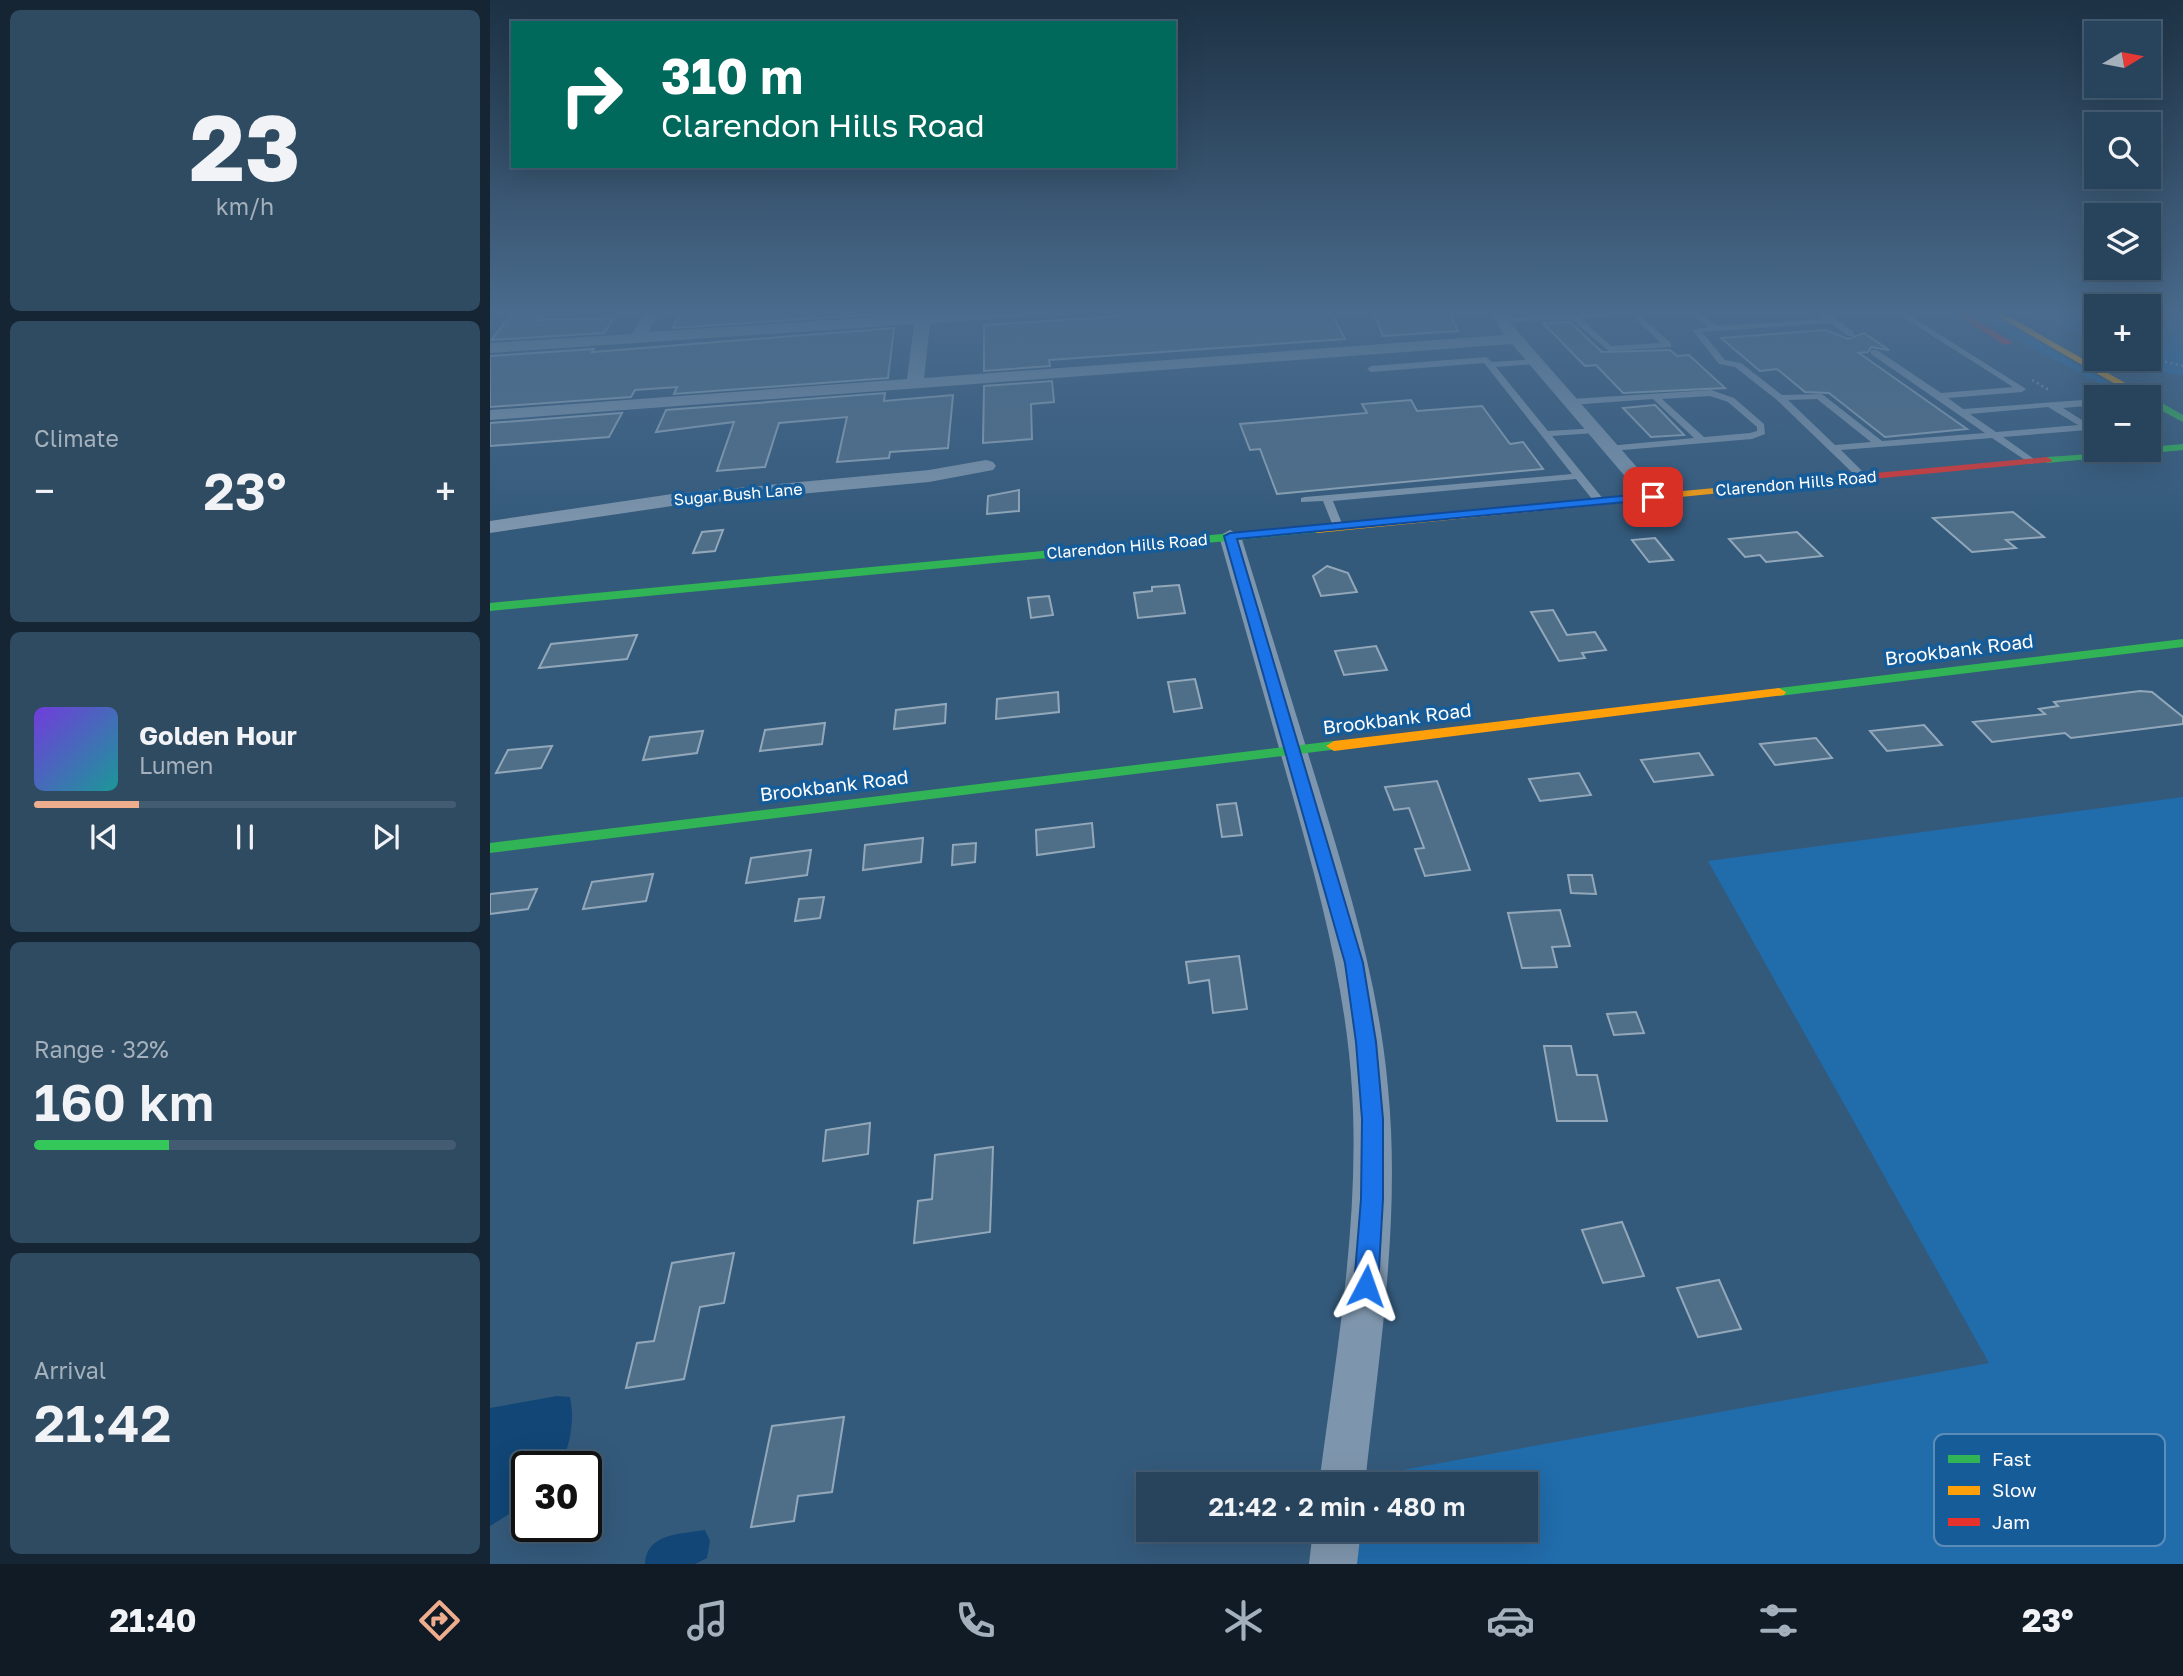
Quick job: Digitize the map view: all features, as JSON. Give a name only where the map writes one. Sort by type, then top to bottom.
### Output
[{"type":"street","points":[[490,415],[929,383]]},
{"type":"street","points":[[1554,383],[1653,497]]},
{"type":"street","points":[[2080,385],[2084,387]]},
{"type":"street","points":[[2161,406],[2183,419]]},
{"type":"street","points":[[2161,433],[2183,447]]},
{"type":"street","name":"Clarendon Hills Road","points":[[490,607],[2183,447]]},
{"type":"street","name":"Sugar Bush Lane","points":[[490,527],[672,500],[929,476],[986,466]]},
{"type":"street","points":[[1230,536],[1354,963],[1366,1042],[1372,1119],[1372,1199],[1366,1286],[1343,1472]]},
{"type":"street","name":"Brookbank Road","points":[[490,848],[2183,643]]},
{"type":"street","points":[[1333,1564],[1336,1542]]},
{"type":"lane","points":[[1506,383],[1600,502]]},
{"type":"lane","points":[[1761,383],[1835,448],[1839,456],[1863,477]]},
{"type":"lane","points":[[1919,383],[2031,461]]},
{"type":"lane","points":[[1939,397],[2022,389],[2012,383]]},
{"type":"lane","points":[[1571,402],[1695,393],[1721,396],[1731,400],[1761,426],[1762,432],[1752,436],[1611,449]]},
{"type":"lane","points":[[1654,396],[1700,439]]},
{"type":"lane","points":[[1780,398],[1819,396],[1880,444]]},
{"type":"lane","points":[[2054,406],[2084,403]]},
{"type":"lane","points":[[1835,448],[2088,427],[2050,404],[1961,412]]},
{"type":"lane","points":[[1975,410],[1988,413],[2043,408],[2055,411],[2067,421],[2017,429],[2016,434]]},
{"type":"lane","points":[[1546,433],[1595,430]]},
{"type":"lane","points":[[1305,500],[1579,476]]},
{"type":"lane","points":[[1327,498],[1338,526]]},
{"type":"shaded area","points":[[2183,797],[2183,1564],[1333,1564],[1336,1542],[1538,1542],[1538,1472],[1391,1472],[1989,1363],[1708,861]]},
{"type":"shaded area","points":[[557,1396],[570,1397],[572,1423],[566,1451],[511,1451],[511,1513],[490,1526],[490,1408]]},
{"type":"shaded area","points":[[705,1530],[710,1541],[707,1558],[695,1564],[645,1564],[651,1546],[658,1541],[676,1534]]},
{"type":"building","points":[[490,383],[821,383],[674,394],[677,387],[635,390],[631,397],[490,407]]},
{"type":"building","points":[[1052,383],[1054,402],[1031,404],[1032,439],[983,443],[984,386]]},
{"type":"building","points":[[1613,383],[1720,383],[1725,388],[1623,393]]},
{"type":"building","points":[[1794,383],[1902,383],[1967,429],[1885,437],[1829,393],[1805,392]]},
{"type":"building","points":[[885,393],[884,401],[953,395],[948,448],[890,452],[889,458],[837,462],[847,417],[779,423],[765,467],[717,471],[734,422],[656,432],[666,410]]},
{"type":"building","points":[[1411,400],[1417,411],[1482,406],[1510,444],[1523,442],[1543,469],[1277,494],[1260,449],[1250,450],[1240,424],[1367,413],[1362,404]]},
{"type":"building","points":[[1655,405],[1684,435],[1651,437],[1623,408]]},
{"type":"building","points":[[622,413],[609,437],[490,446],[490,423]]},
{"type":"building","points":[[1019,490],[1019,511],[987,514],[988,496]]},
{"type":"building","points":[[2013,512],[2044,537],[2006,540],[2016,548],[1972,552],[1933,518]]},
{"type":"building","points":[[723,530],[715,551],[693,553],[702,532]]},
{"type":"building","points":[[1797,532],[1822,556],[1766,562],[1760,555],[1745,557],[1729,539]]},
{"type":"building","points":[[1655,538],[1673,560],[1649,562],[1632,540]]},
{"type":"building","points":[[1327,566],[1348,573],[1357,592],[1321,596],[1313,576]]},
{"type":"building","points":[[1179,585],[1185,613],[1138,618],[1134,593],[1152,591],[1152,587]]},
{"type":"building","points":[[1049,596],[1053,615],[1031,618],[1028,598]]},
{"type":"building","points":[[1553,610],[1567,635],[1595,632],[1606,650],[1582,653],[1585,658],[1559,661],[1531,612]]},
{"type":"building","points":[[637,635],[627,659],[539,668],[551,644]]},
{"type":"building","points":[[1376,646],[1387,670],[1344,675],[1335,651]]},
{"type":"building","points":[[1195,679],[1202,708],[1174,712],[1168,682]]},
{"type":"building","points":[[2140,691],[2152,692],[2183,717],[2183,724],[2071,738],[2065,733],[1992,742],[1973,722],[2045,714],[2039,709],[2058,706],[2054,702]]},
{"type":"building","points":[[1058,692],[1059,712],[996,719],[997,699]]},
{"type":"building","points":[[946,704],[945,723],[894,729],[896,710]]},
{"type":"building","points":[[825,723],[822,744],[760,751],[765,730]]},
{"type":"building","points":[[1924,725],[1942,745],[1887,751],[1870,731]]},
{"type":"building","points":[[703,731],[697,753],[643,760],[650,737]]},
{"type":"building","points":[[1816,738],[1832,758],[1775,765],[1760,744]]},
{"type":"building","points":[[552,746],[541,768],[496,773],[508,750]]},
{"type":"building","points":[[1699,753],[1713,775],[1654,782],[1641,760]]},
{"type":"building","points":[[1579,773],[1591,795],[1540,801],[1529,779]]},
{"type":"building","points":[[1437,781],[1470,870],[1425,876],[1415,849],[1424,848],[1409,808],[1394,810],[1385,787]]},
{"type":"building","points":[[1236,803],[1242,835],[1222,837],[1217,805]]},
{"type":"building","points":[[1092,823],[1094,847],[1037,855],[1036,830]]},
{"type":"building","points":[[923,838],[921,862],[863,870],[865,845]]},
{"type":"building","points":[[976,843],[975,862],[952,865],[953,845]]},
{"type":"building","points":[[811,850],[807,875],[746,883],[751,858]]},
{"type":"building","points":[[653,874],[646,901],[583,909],[592,882]]},
{"type":"building","points":[[1568,875],[1592,875],[1596,894],[1571,893]]},
{"type":"building","points":[[537,889],[528,909],[490,914],[490,894]]},
{"type":"building","points":[[824,897],[820,918],[795,921],[799,899]]},
{"type":"building","points":[[1560,910],[1570,946],[1552,947],[1557,967],[1522,968],[1508,913]]},
{"type":"building","points":[[1239,956],[1247,1009],[1213,1013],[1209,980],[1189,983],[1186,962]]},
{"type":"building","points":[[1636,1012],[1644,1033],[1614,1035],[1607,1014]]},
{"type":"building","points":[[1544,1046],[1571,1046],[1577,1075],[1597,1075],[1607,1121],[1557,1121]]},
{"type":"building","points":[[870,1123],[868,1154],[823,1161],[826,1130]]},
{"type":"building","points":[[993,1147],[990,1232],[914,1243],[918,1201],[932,1199],[935,1155]]},
{"type":"building","points":[[1622,1222],[1644,1276],[1603,1283],[1582,1230]]},
{"type":"building","points":[[734,1253],[724,1303],[700,1307],[684,1379],[626,1388],[637,1343],[654,1341],[672,1263]]},
{"type":"building","points":[[1719,1280],[1741,1329],[1698,1337],[1677,1288]]},
{"type":"building","points":[[844,1417],[832,1492],[798,1496],[794,1521],[751,1527],[772,1426]]},
{"type":"traffic: fast","points":[[2161,407],[2183,419]]},
{"type":"traffic: fast","points":[[2047,460],[2183,447]]},
{"type":"traffic: fast","points":[[490,607],[1317,529]]},
{"type":"traffic: fast","points":[[1779,692],[2183,643]]},
{"type":"traffic: fast","points":[[490,848],[1334,746]]},
{"type":"traffic: slow","points":[[2120,383],[2124,385]]},
{"type":"traffic: slow","points":[[1317,529],[1747,488]]},
{"type":"traffic: slow","points":[[1334,746],[1779,692]]},
{"type":"traffic: jam","points":[[1747,488],[2047,460]]},
{"type":"route","points":[[1366,1286],[1372,1199],[1372,1119],[1366,1042],[1354,963],[1230,536],[1653,497]]}]
